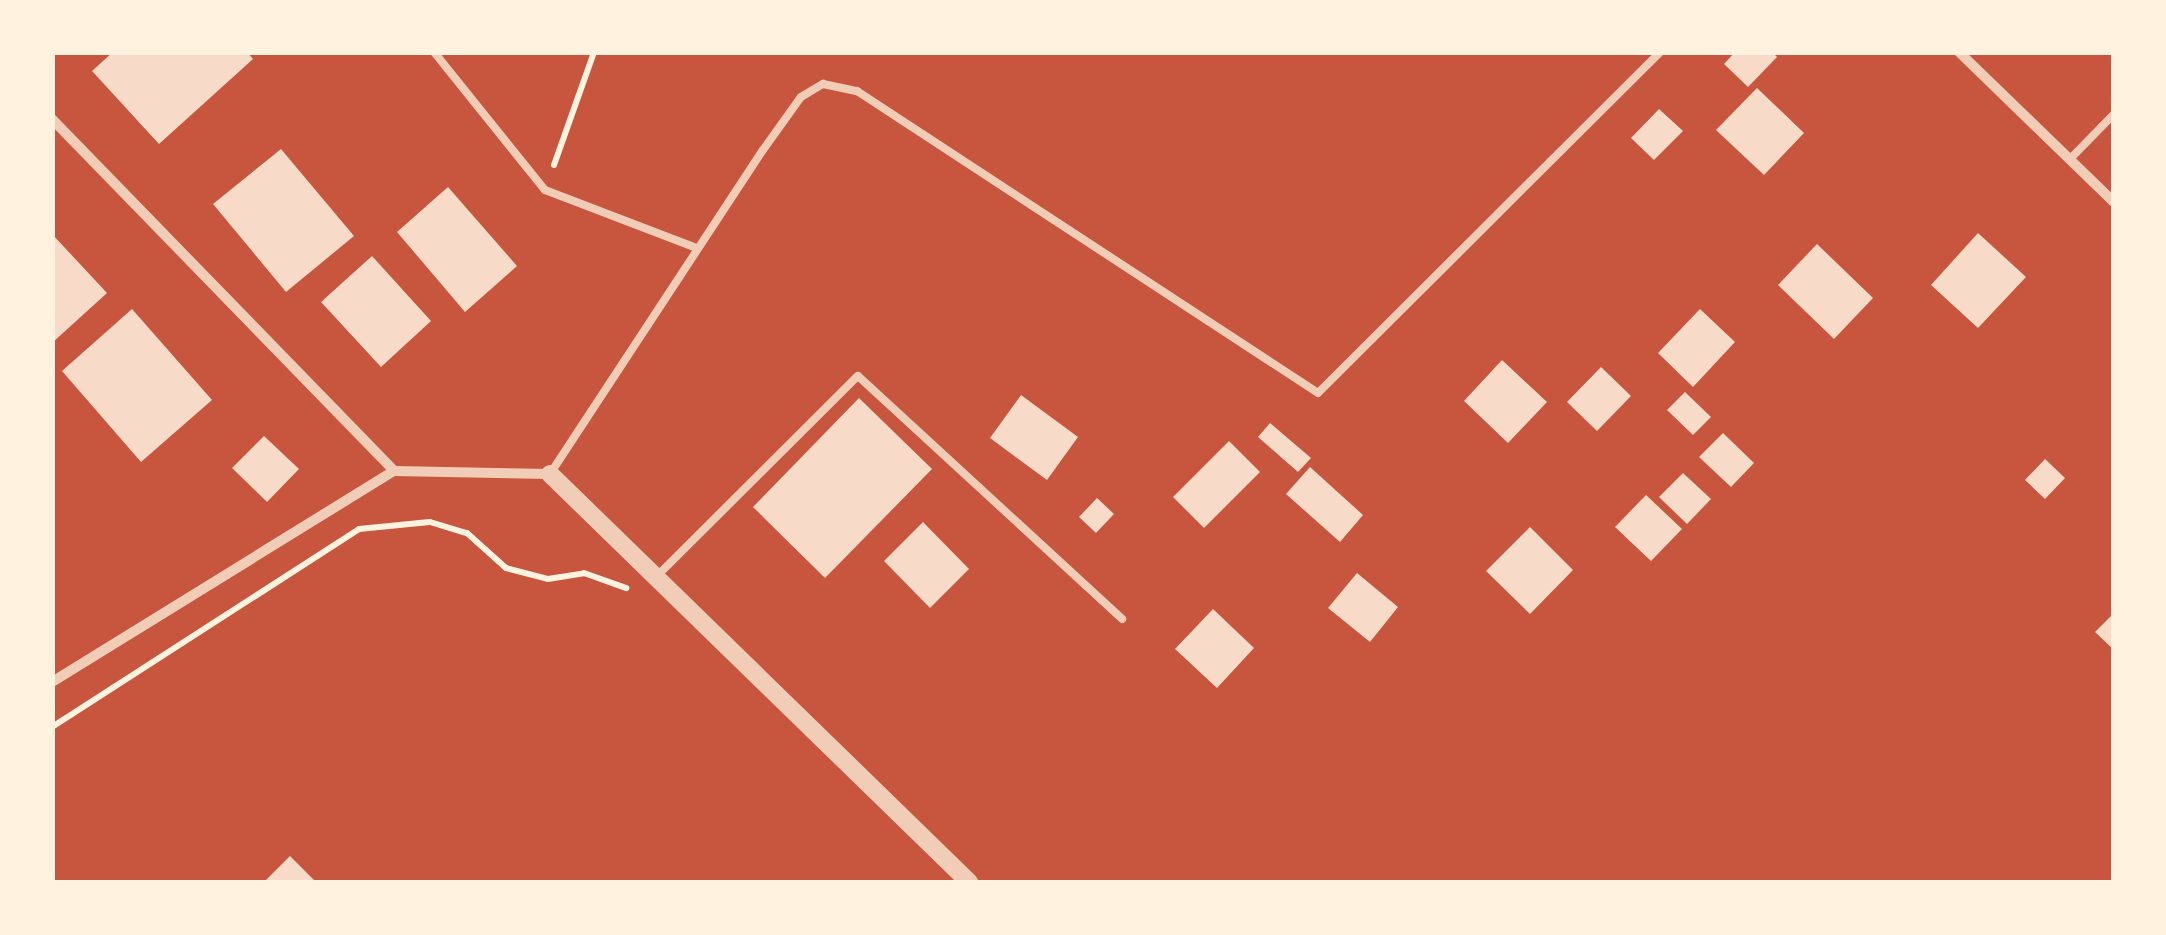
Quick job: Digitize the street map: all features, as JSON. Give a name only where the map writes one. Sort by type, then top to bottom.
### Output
[{"type":"street","points":[[1959,52],[2114,202]]},
{"type":"street","points":[[52,119],[394,471]]},
{"type":"street","points":[[52,682],[394,471],[550,474],[969,882]]},
{"type":"lane","points":[[434,52],[545,190],[697,248]]},
{"type":"lane","points":[[550,474],[801,97],[823,84],[857,92],[1318,393],[1660,52]]},
{"type":"lane","points":[[2070,160],[2114,114]]},
{"type":"lane","points":[[658,575],[858,376],[1122,619]]},
{"type":"path","points":[[545,190],[594,52]]},
{"type":"path","points":[[52,727],[359,529],[430,522],[467,533],[506,568],[548,579],[584,573],[640,593]]},
{"type":"building","points":[[113,52],[247,52],[253,59],[159,144],[92,71]]},
{"type":"building","points":[[1735,52],[1772,52],[1777,57],[1748,87],[1724,64]]},
{"type":"building","points":[[1757,88],[1804,133],[1764,175],[1716,130]]},
{"type":"building","points":[[1659,109],[1683,131],[1654,160],[1631,138]]},
{"type":"building","points":[[281,149],[354,236],[286,292],[213,204]]},
{"type":"building","points":[[448,187],[517,266],[465,312],[397,232]]},
{"type":"building","points":[[1978,233],[2026,277],[1978,328],[1931,285]]},
{"type":"building","points":[[52,234],[107,293],[52,343]]},
{"type":"building","points":[[1817,244],[1873,298],[1834,339],[1778,285]]},
{"type":"building","points":[[372,256],[431,321],[381,367],[321,302]]},
{"type":"building","points":[[132,309],[212,400],[141,462],[62,371]]},
{"type":"building","points":[[1700,309],[1735,342],[1693,387],[1658,353]]},
{"type":"building","points":[[1502,360],[1547,402],[1508,443],[1464,401]]},
{"type":"building","points":[[1601,367],[1631,396],[1597,431],[1567,402]]},
{"type":"building","points":[[1685,392],[1711,417],[1693,435],[1667,410]]},
{"type":"building","points":[[1021,395],[1078,437],[1047,480],[990,438]]},
{"type":"building","points":[[859,398],[932,469],[825,578],[753,507]]},
{"type":"building","points":[[1270,423],[1311,458],[1298,472],[1258,437]]},
{"type":"building","points":[[1723,433],[1754,463],[1731,487],[1699,457]]},
{"type":"building","points":[[264,436],[299,469],[267,502],[232,468]]},
{"type":"building","points":[[1229,441],[1260,472],[1204,528],[1173,497]]},
{"type":"building","points":[[2045,459],[2065,478],[2045,499],[2025,480]]},
{"type":"building","points":[[1310,467],[1363,515],[1340,542],[1286,494]]},
{"type":"building","points":[[1683,473],[1711,499],[1687,524],[1659,497]]},
{"type":"building","points":[[1646,495],[1682,529],[1651,561],[1615,527]]},
{"type":"building","points":[[1097,498],[1114,514],[1096,533],[1079,517]]},
{"type":"building","points":[[923,522],[969,569],[930,608],[884,561]]},
{"type":"building","points":[[1530,527],[1573,570],[1530,614],[1486,571]]},
{"type":"building","points":[[1357,573],[1398,607],[1370,642],[1328,608]]},
{"type":"building","points":[[1213,609],[1254,648],[1217,688],[1175,649]]},
{"type":"building","points":[[2114,613],[2114,650],[2095,632]]},
{"type":"building","points":[[290,856],[316,882],[264,882]]}]
